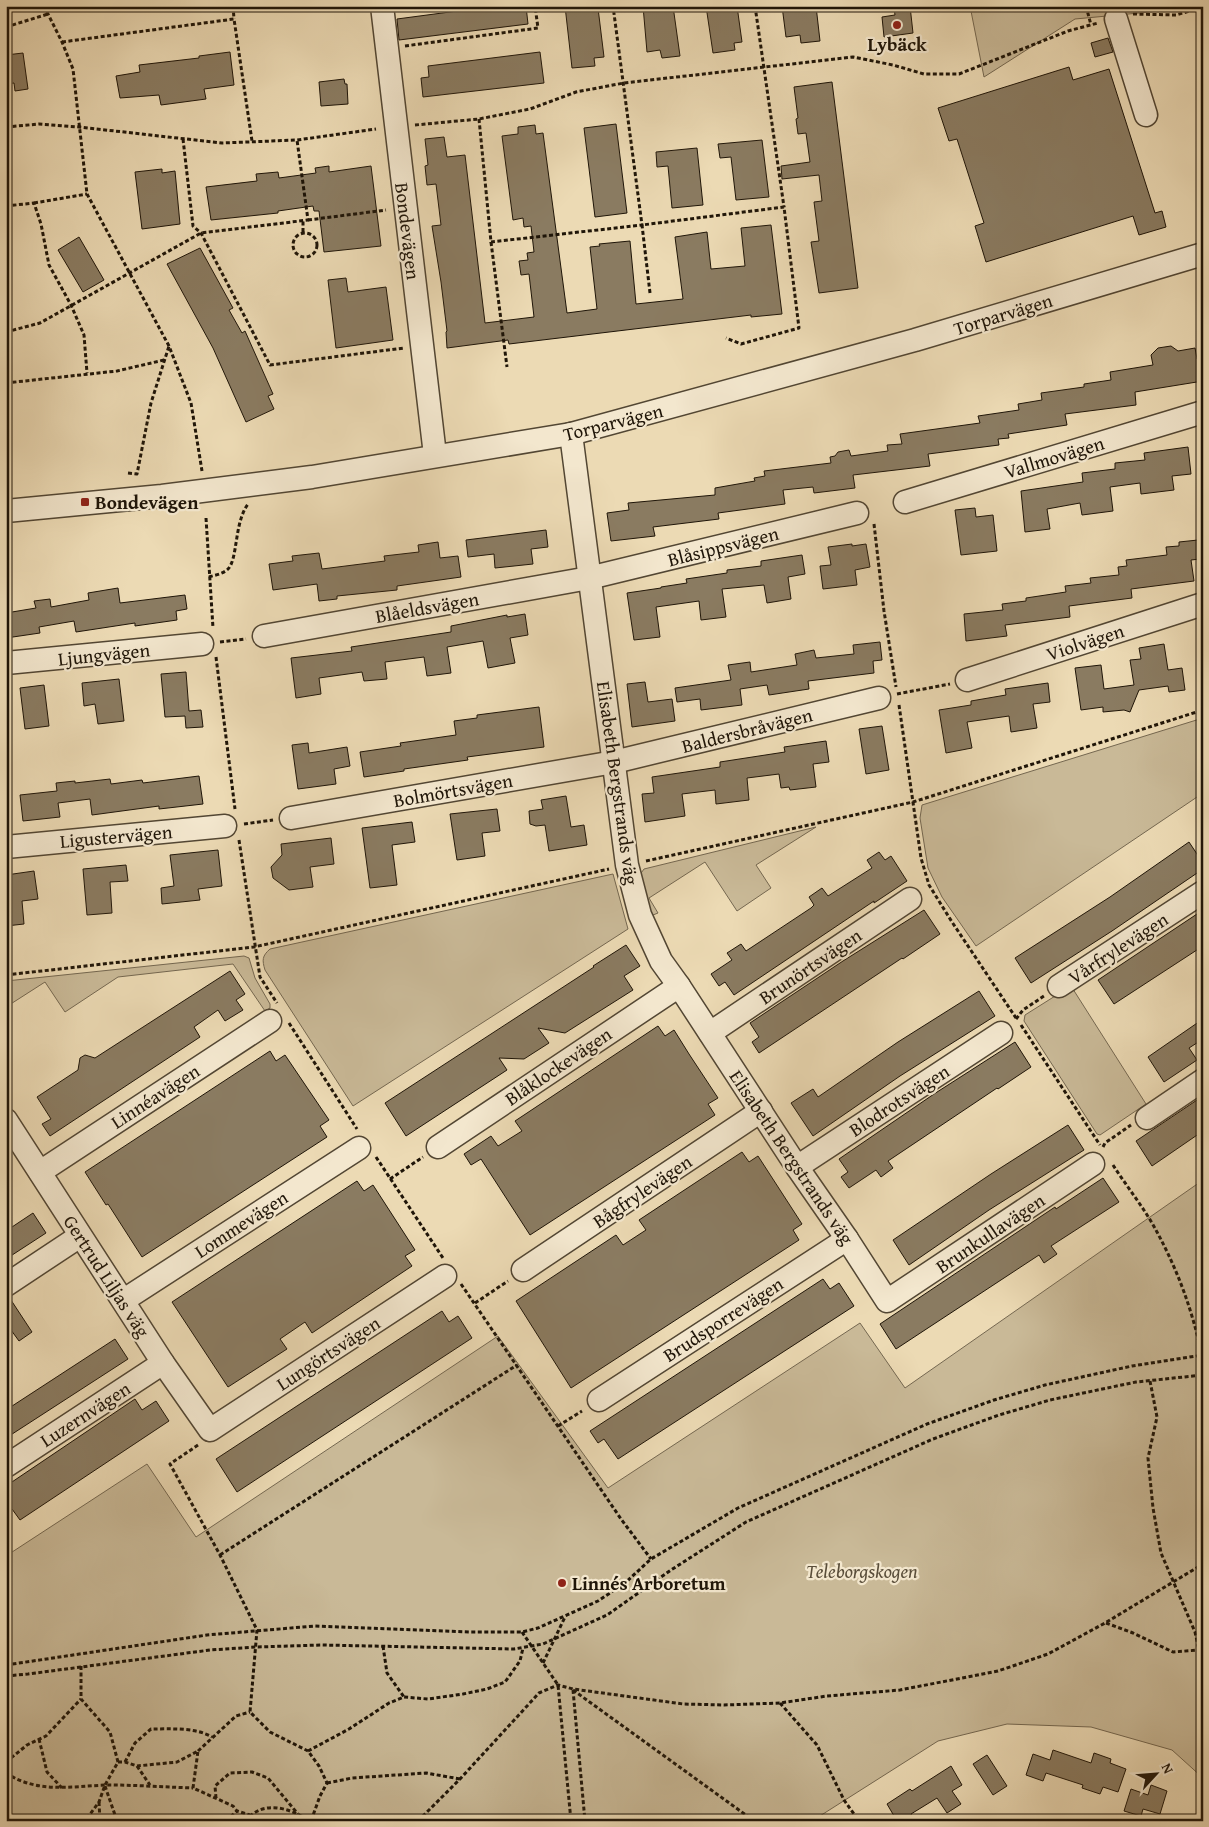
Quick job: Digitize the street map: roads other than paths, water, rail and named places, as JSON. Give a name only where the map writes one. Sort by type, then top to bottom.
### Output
[{"type":"street","name":"Bondevägen","points":[[382,6],[394,127],[435,455]]},
{"type":"street","points":[[1116,19],[1146,115]]},
{"type":"street","name":"Torparvägen","points":[[6,511],[171,495],[312,477],[570,434],[915,340],[1203,254]]},
{"type":"street","name":"Vallmovägen","points":[[905,502],[1203,412]]},
{"type":"street","name":"Elisabeth Bergstrands väg","points":[[570,434],[627,865],[640,915],[661,961],[887,1301]]},
{"type":"street","name":"Blåsippsvägen","points":[[589,578],[865,517]]},
{"type":"street","name":"Blåeldsvägen","points":[[264,636],[589,578]]},
{"type":"street","name":"Violvägen","points":[[967,680],[1203,604]]},
{"type":"street","name":"Ljungvägen","points":[[6,663],[208,644]]},
{"type":"street","name":"Baldersbråvägen","points":[[614,762],[891,699]]},
{"type":"street","name":"Bolmörtsvägen","points":[[291,818],[614,762]]},
{"type":"street","name":"Ligustervägen","points":[[6,847],[231,826]]},
{"type":"street","name":"Vårfrylevägen","points":[[1059,986],[1203,892]]},
{"type":"street","name":"Brunörtsvägen","points":[[710,1033],[910,899]]},
{"type":"street","name":"Blåklockevägen","points":[[438,1147],[679,986]]},
{"type":"street","name":"Linnéavägen","points":[[40,1172],[278,1015]]},
{"type":"street","name":"Blodrotsvägen","points":[[797,1167],[1009,1026]]},
{"type":"street","points":[[1147,1118],[1203,1080]]},
{"type":"street","name":"Bågfrylevägen","points":[[523,1270],[761,1111]]},
{"type":"street","name":"Gertrud Liljas väg","points":[[6,1120],[163,1363],[210,1430]]},
{"type":"street","name":"Lommevägen","points":[[124,1300],[364,1145]]},
{"type":"street","name":"Brunkullavägen","points":[[887,1301],[1098,1157]]},
{"type":"street","points":[[6,1285],[80,1236]]},
{"type":"street","name":"Brudsporrevägen","points":[[599,1400],[847,1239]]},
{"type":"street","name":"Lungörtsvägen","points":[[210,1430],[450,1273]]},
{"type":"street","name":"Luzernvägen","points":[[6,1466],[163,1363]]},
{"type":"place","name":"Lybäck","points":[[897,25]]},
{"type":"place","name":"Bondevägen","points":[[85,502]]},
{"type":"place","name":"Linnés Arboretum","points":[[562,1583]]},
{"type":"park label","name":"Teleborgskogen","points":[[862,1571]]}]
